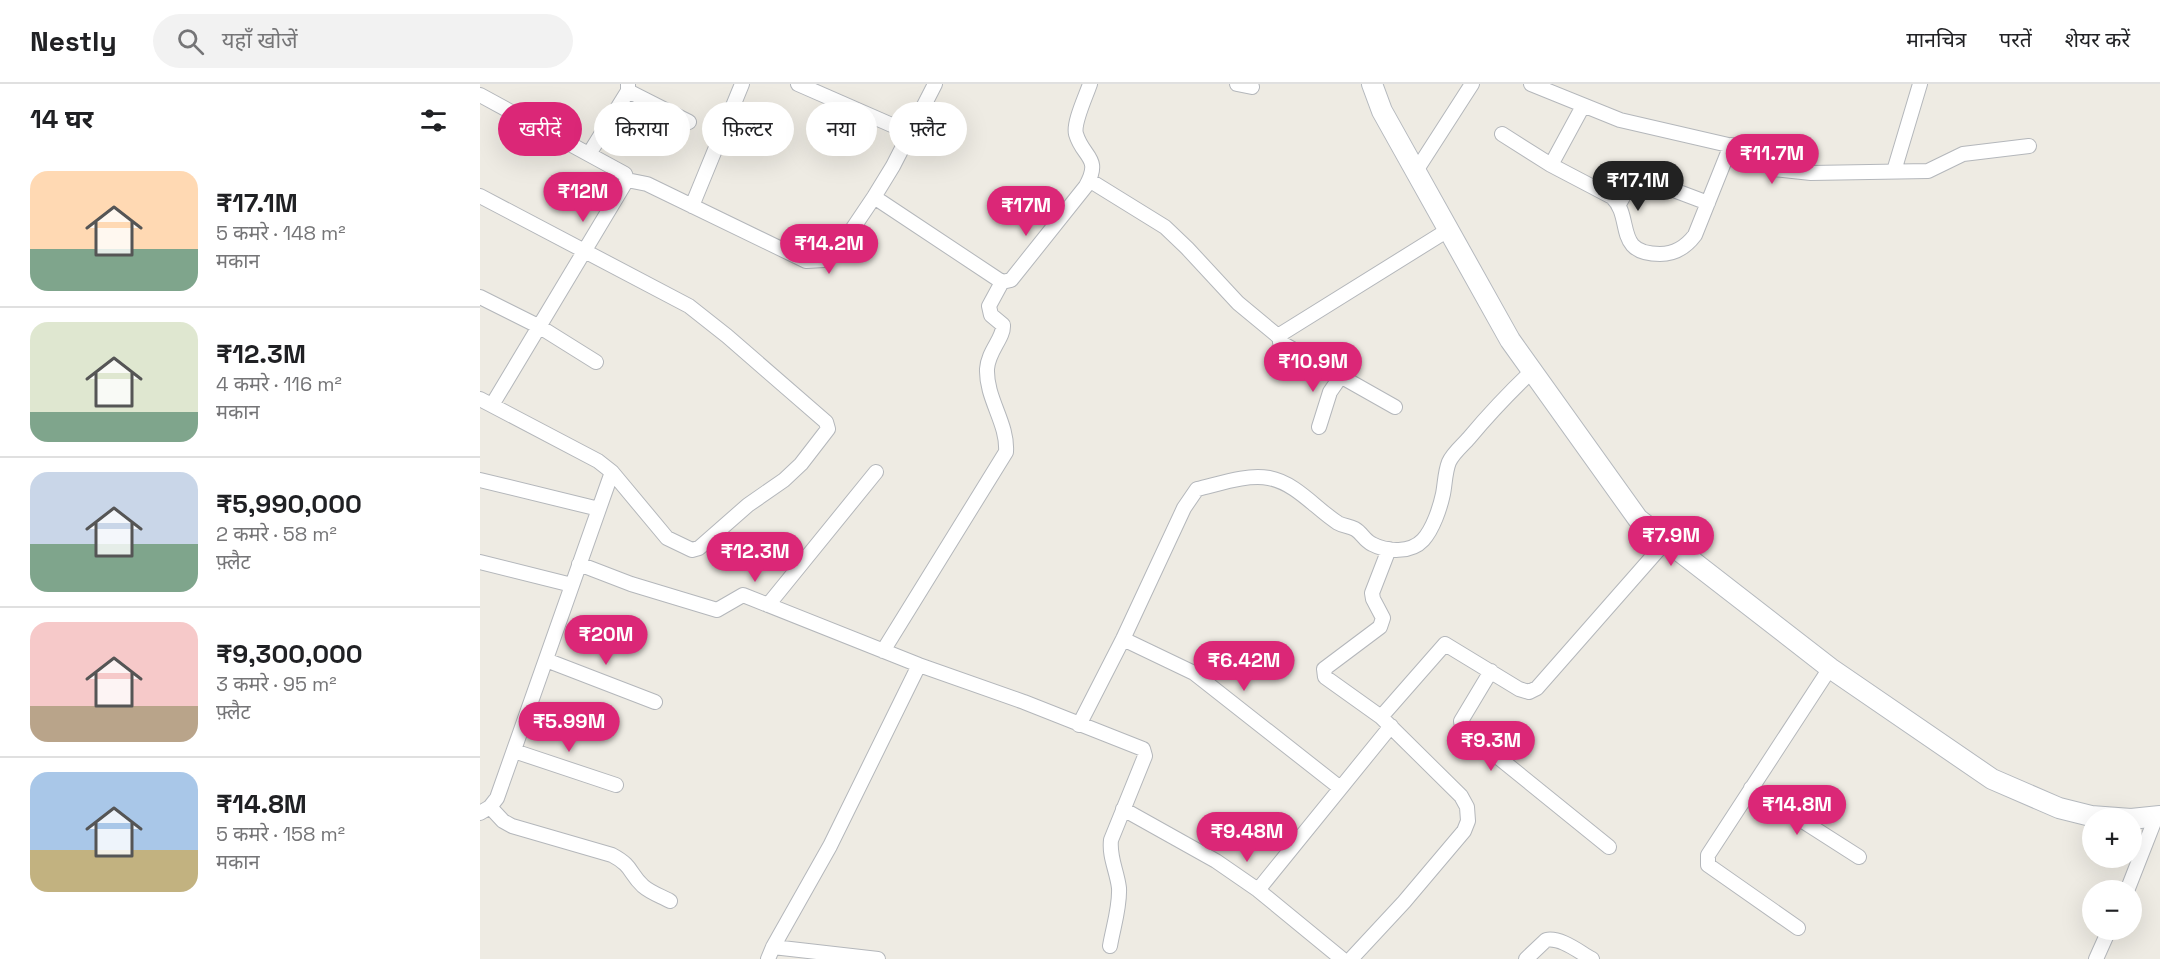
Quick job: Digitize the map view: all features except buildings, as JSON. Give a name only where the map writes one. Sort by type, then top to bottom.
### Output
[{"type":"street","points":[[692,206],[742,84]]},
{"type":"street","points":[[798,84],[889,124]]},
{"type":"street","points":[[926,102],[935,84]]},
{"type":"street","points":[[883,651],[1006,452],[1005,433],[988,386],[987,368],[990,352],[1003,332],[1003,325],[991,315],[989,306],[1002,282],[1015,277],[1093,174],[1091,161],[1076,133],[1077,122],[1090,84]]},
{"type":"street","points":[[1237,84],[1252,87]]},
{"type":"street","points":[[1372,84],[1382,111],[1510,340],[1638,519],[1830,668],[1985,774],[2023,794],[2059,808],[2091,816],[2115,818],[2158,816],[2132,880]]},
{"type":"street","points":[[1416,171],[1472,84]]},
{"type":"street","points":[[1531,84],[1620,120],[1731,145],[1749,152],[1773,169],[1811,173],[1928,171],[1963,154],[2029,146]]},
{"type":"street","points":[[1894,171],[1920,84]]},
{"type":"street","points":[[589,154],[628,87],[654,102]]},
{"type":"street","points":[[480,95],[625,174],[627,180],[585,251],[540,327],[486,402],[598,461],[612,472],[667,538],[677,544],[695,549],[748,505],[784,480],[801,464],[828,429],[826,422],[689,306],[585,251],[480,196]]},
{"type":"street","points":[[1551,165],[1583,106]]},
{"type":"street","points":[[1502,134],[1551,165],[1612,196],[1619,204],[1626,236],[1631,244],[1646,253],[1657,254],[1680,250],[1695,236],[1731,145]]},
{"type":"street","points":[[627,180],[646,184],[806,261],[814,261],[824,260],[843,243],[874,197],[897,156]]},
{"type":"street","points":[[1619,204],[1634,178],[1639,177],[1708,203]]},
{"type":"street","points":[[1089,180],[1165,227],[1238,303],[1279,337],[1280,342],[1395,407]]},
{"type":"street","points":[[874,197],[1002,282]]},
{"type":"street","points":[[1279,337],[1448,230]]},
{"type":"street","points":[[480,297],[540,327],[596,362]]},
{"type":"street","points":[[1079,725],[1123,639],[1184,508],[1197,489],[1248,479],[1268,478],[1281,482],[1313,502],[1341,525],[1359,531],[1363,538],[1372,544],[1404,550],[1423,540],[1431,527],[1443,497],[1450,459],[1496,406],[1532,371]]},
{"type":"street","points":[[1319,427],[1330,392],[1341,376]]},
{"type":"street","points":[[612,472],[497,798],[485,810],[512,826],[612,855],[624,861],[650,892],[670,901]]},
{"type":"street","points":[[768,605],[876,472]]},
{"type":"street","points":[[480,480],[599,509]]},
{"type":"street","points":[[1258,890],[1340,787],[1445,644],[1519,689],[1529,692],[1537,688],[1667,540]]},
{"type":"street","points":[[1351,959],[1404,902],[1464,831],[1468,821],[1467,807],[1461,796],[1386,722],[1325,677],[1324,669],[1380,627],[1383,618],[1372,599],[1372,593],[1389,549]]},
{"type":"street","points":[[480,562],[572,585]]},
{"type":"street","points":[[579,564],[631,584],[717,610],[743,595],[919,665],[1024,702],[1144,750],[1145,756],[1110,847],[1119,896],[1110,946]]},
{"type":"street","points":[[1123,639],[1194,673],[1340,787]]},
{"type":"street","points":[[546,660],[655,702]]},
{"type":"street","points":[[879,959],[771,953],[830,846],[919,665]]},
{"type":"street","points":[[1798,928],[1708,864],[1708,855],[1830,668]]},
{"type":"street","points":[[1491,671],[1461,721],[1462,728],[1609,848]]},
{"type":"street","points":[[514,751],[616,784]]},
{"type":"street","points":[[1751,789],[1859,857]]},
{"type":"street","points":[[1124,809],[1216,861],[1258,890],[1342,959]]},
{"type":"street","points":[[1526,959],[1549,939],[1558,941],[1592,959]]},
{"type":"street","points":[[2096,959],[2105,940]]}]
